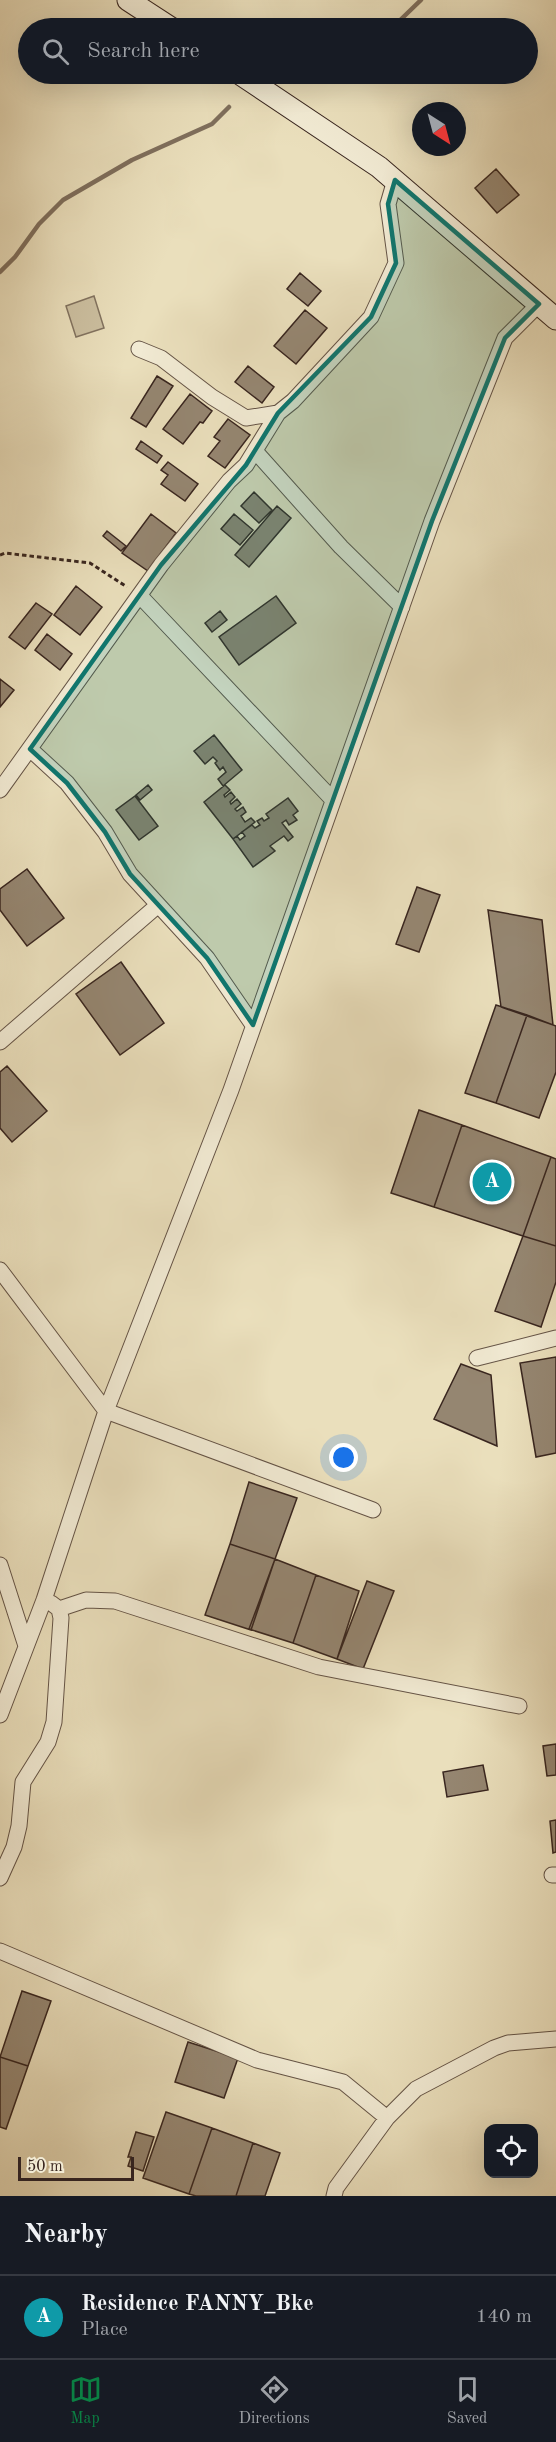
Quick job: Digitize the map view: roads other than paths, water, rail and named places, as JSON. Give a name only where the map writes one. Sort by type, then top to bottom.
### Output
[{"type":"main road","points":[[128,0],[156,18]]},
{"type":"main road","points":[[255,84],[395,180],[556,319]]},
{"type":"street","points":[[0,790],[73,685],[141,597],[161,565],[229,480],[246,465],[278,413],[293,401],[371,317],[396,263],[388,204],[395,180]]},
{"type":"street","points":[[0,1715],[44,1600],[106,1411],[231,1090],[432,521],[506,338],[539,304]]},
{"type":"street","points":[[139,349],[161,358],[212,397],[246,418],[278,413]]},
{"type":"street","points":[[255,451],[341,547],[402,607]]},
{"type":"street","points":[[141,597],[333,800]]},
{"type":"street","points":[[30,748],[67,783],[105,832],[130,874],[207,958],[253,1025]]},
{"type":"street","points":[[0,1042],[158,906]]},
{"type":"street","points":[[0,1270],[106,1411],[373,1510]]},
{"type":"street","points":[[477,1358],[556,1338]]},
{"type":"street","points":[[0,1565],[26,1646]]},
{"type":"street","points":[[0,1878],[14,1847],[23,1782],[48,1742],[54,1722],[61,1618],[59,1610],[44,1600]]},
{"type":"street","points":[[59,1610],[86,1600],[115,1601],[319,1667],[519,1706]]},
{"type":"street","points":[[0,1951],[257,2060],[344,2082],[387,2118]]},
{"type":"street","points":[[334,2196],[336,2188],[387,2118],[416,2089],[508,2043],[556,2039]]},
{"type":"waterway","points":[[402,18],[421,0]]},
{"type":"waterway","points":[[0,272],[15,257],[39,224],[63,200],[132,160],[212,124],[229,107]]},
{"type":"place","name":"Residence FANNY_Bke","points":[[492,1182]]}]
